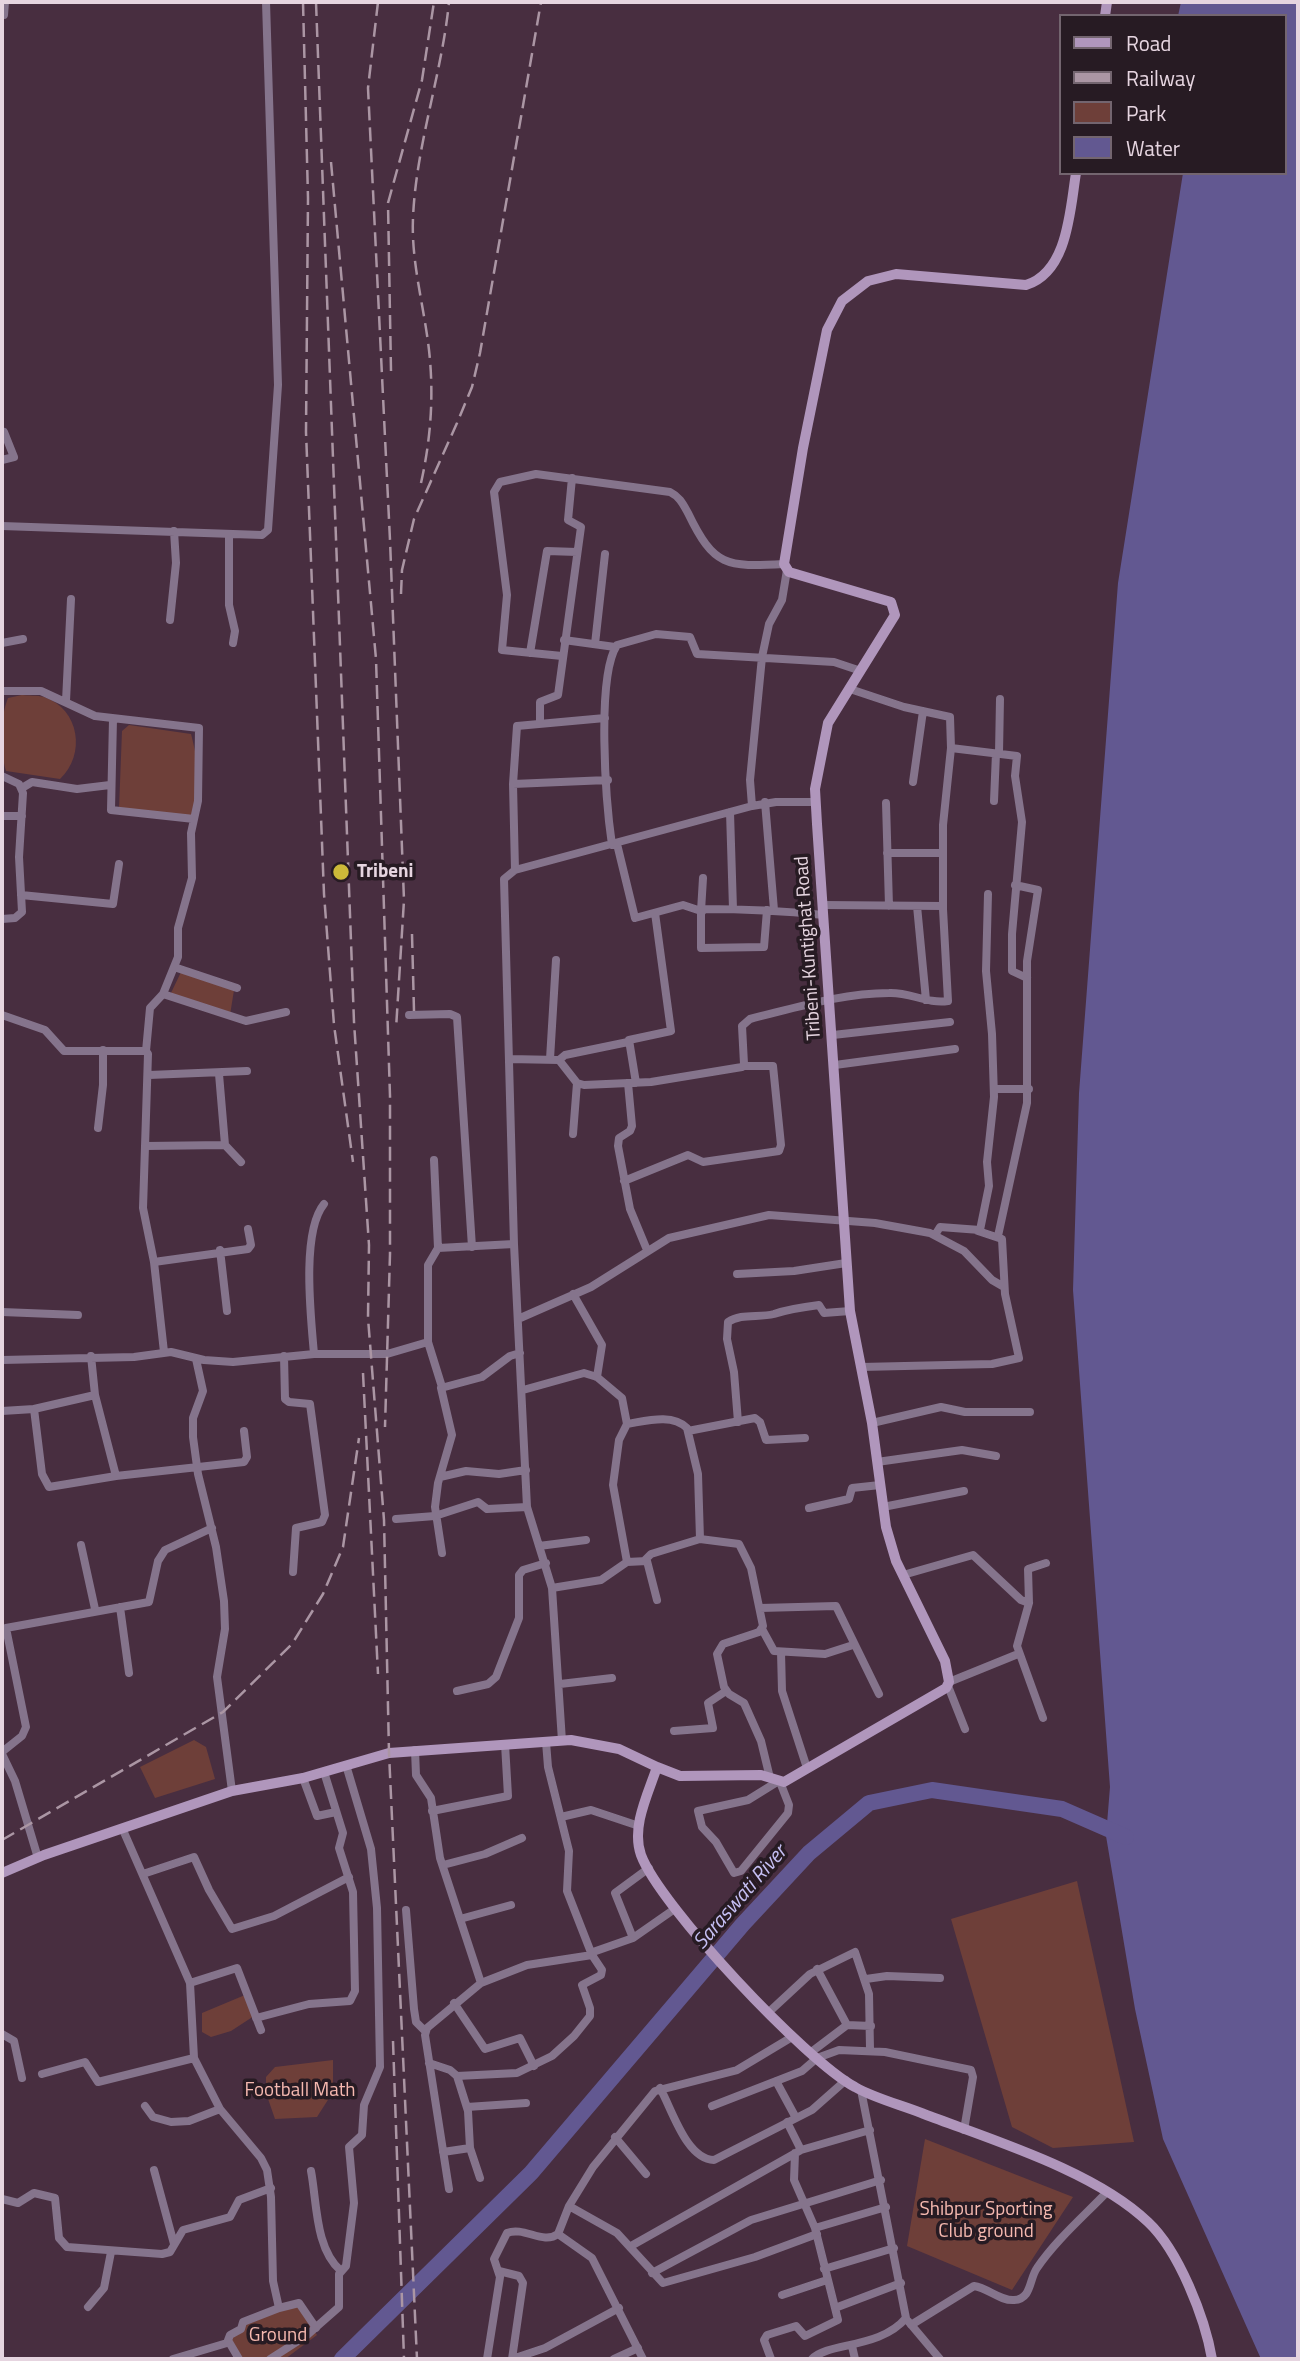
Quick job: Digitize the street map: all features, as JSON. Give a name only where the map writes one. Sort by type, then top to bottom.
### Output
[{"type":"main road","points":[[786,567],[803,448],[827,330],[842,302],[869,281],[896,274],[1026,285],[1039,281],[1049,274],[1057,257],[1076,175]]},
{"type":"main road","name":"Tribeni-Kuntighat Road","points":[[786,567],[891,602],[895,607],[895,615],[828,723],[815,789],[850,1311],[872,1423],[883,1507],[892,1549],[944,1661],[949,1684]]},
{"type":"main road","points":[[2,1873],[232,1791],[303,1778],[346,1765],[415,1750],[562,1741],[619,1749],[680,1776],[761,1775],[775,1781],[807,1768],[949,1684]]},
{"type":"main road","points":[[657,1767],[639,1826],[641,1855],[676,1908],[746,1989],[813,2056],[861,2090],[1048,2162],[1107,2192],[1149,2222],[1175,2261],[1206,2324],[1213,2359]]},
{"type":"street","points":[[4,15],[5,2]]},
{"type":"street","points":[[2,526],[265,534],[270,524],[278,385],[266,2]]},
{"type":"street","points":[[2,460],[14,457],[4,432]]},
{"type":"street","points":[[562,656],[502,650],[507,595],[494,492],[500,482],[527,475],[572,478],[670,492],[684,504],[708,550],[719,559],[754,566],[786,567],[780,606],[768,624],[762,657],[750,779],[752,806]]},
{"type":"street","points":[[540,722],[540,702],[558,695],[564,639],[573,596],[581,526],[568,519],[572,478]]},
{"type":"street","points":[[170,620],[176,563],[174,531]]},
{"type":"street","points":[[229,534],[229,605],[234,631],[233,643]]},
{"type":"street","points":[[530,653],[547,551],[577,552]]},
{"type":"street","points":[[595,643],[605,554]]},
{"type":"street","points":[[66,701],[71,599]]},
{"type":"street","points":[[564,639],[615,647],[664,634],[690,637],[697,654],[762,657],[799,663],[834,662],[861,671]]},
{"type":"street","points":[[2,643],[23,639]]},
{"type":"street","points":[[615,647],[605,718],[608,780],[615,844],[634,917],[683,905],[701,911],[943,906]]},
{"type":"street","points":[[743,1066],[743,1023],[830,999],[888,993],[926,1000],[949,999],[943,906],[943,853],[951,748],[950,717],[850,689]]},
{"type":"street","points":[[2,691],[41,691],[66,701],[87,714],[199,728],[200,765],[191,832],[192,878],[181,908],[178,928],[179,953],[163,994],[155,1000],[148,1014],[149,1041],[146,1051],[149,1075],[143,1208],[154,1262],[164,1352]]},
{"type":"street","points":[[994,801],[1000,699]]},
{"type":"street","points":[[913,782],[923,711]]},
{"type":"street","points":[[515,870],[513,784],[517,726],[605,718]]},
{"type":"street","points":[[113,719],[111,810],[194,819]]},
{"type":"street","points":[[951,748],[1017,756],[1015,776],[1022,822],[1015,885],[1013,971],[1027,978]]},
{"type":"street","points":[[2,776],[16,781],[22,788],[19,917],[2,919]]},
{"type":"street","points":[[513,784],[608,780]]},
{"type":"street","points":[[22,788],[32,782],[70,789],[110,785]]},
{"type":"street","points":[[704,878],[701,946],[704,949],[764,947],[770,910],[765,802]]},
{"type":"street","points":[[562,1741],[552,1588],[527,1507],[514,1244],[503,882],[506,875],[515,870],[765,802],[816,802]]},
{"type":"street","points":[[886,803],[889,906]]},
{"type":"street","points":[[730,812],[733,909]]},
{"type":"street","points":[[2,816],[22,816]]},
{"type":"street","points":[[887,853],[943,853]]},
{"type":"street","points":[[21,895],[113,904],[119,864]]},
{"type":"street","points":[[998,1236],[1002,1210],[1020,1148],[1029,1089],[1027,978],[1038,890],[1015,885]]},
{"type":"street","points":[[978,1231],[989,1186],[987,1162],[994,1089],[986,971],[988,894]]},
{"type":"street","points":[[917,906],[926,1000]]},
{"type":"street","points":[[509,1059],[555,1060],[565,1055],[671,1031],[655,913]]},
{"type":"street","points":[[556,960],[555,1060],[577,1083],[632,1083],[743,1066],[774,1066],[781,1145],[779,1151],[707,1162],[688,1155],[624,1181]]},
{"type":"street","points":[[174,967],[237,988]]},
{"type":"street","points":[[163,994],[246,1021],[286,1012]]},
{"type":"street","points":[[409,1015],[450,1014],[457,1017],[472,1247]]},
{"type":"street","points":[[2,1015],[45,1030],[64,1051],[146,1051]]},
{"type":"street","points":[[833,1035],[950,1022]]},
{"type":"street","points":[[628,1042],[632,1126],[630,1131],[620,1138],[618,1146],[633,1222],[647,1250]]},
{"type":"street","points":[[835,1065],[955,1049]]},
{"type":"street","points":[[98,1128],[103,1085],[103,1051]]},
{"type":"street","points":[[149,1075],[247,1071]]},
{"type":"street","points":[[219,1074],[225,1145],[242,1162]]},
{"type":"street","points":[[573,1134],[577,1083]]},
{"type":"street","points":[[994,1089],[1029,1089]]},
{"type":"street","points":[[146,1146],[225,1145]]},
{"type":"street","points":[[434,1160],[433,1193],[438,1248],[428,1265],[428,1342],[442,1387],[441,1397],[452,1436],[440,1477],[435,1517],[442,1553]]},
{"type":"street","points":[[314,1354],[312,1247],[314,1224],[324,1204]]},
{"type":"street","points":[[518,1319],[591,1287],[669,1238],[756,1217],[798,1216],[876,1223],[935,1235],[964,1251],[992,1280],[1004,1287]]},
{"type":"street","points":[[861,1367],[992,1364],[1017,1360],[1019,1356],[1004,1287],[1002,1239],[978,1231],[940,1227],[935,1235]]},
{"type":"street","points":[[154,1262],[220,1250],[249,1248],[248,1229]]},
{"type":"street","points":[[438,1248],[514,1244]]},
{"type":"street","points":[[220,1250],[227,1311]]},
{"type":"street","points":[[737,1274],[794,1271],[846,1263]]},
{"type":"street","points":[[573,1294],[602,1345],[597,1377]]},
{"type":"street","points":[[738,1422],[734,1372],[727,1339],[728,1322],[737,1318],[773,1314],[783,1309],[819,1305],[824,1314],[850,1311]]},
{"type":"street","points":[[2,1312],[78,1315]]},
{"type":"street","points":[[2,1360],[134,1357],[164,1352],[196,1359],[233,1362],[314,1354],[387,1354],[428,1342]]},
{"type":"street","points":[[442,1387],[482,1377],[510,1356],[520,1353]]},
{"type":"street","points":[[91,1356],[95,1395],[117,1476]]},
{"type":"street","points":[[284,1356],[285,1399],[289,1402],[310,1404],[325,1515],[322,1522],[296,1528],[293,1572]]},
{"type":"street","points":[[196,1359],[203,1384],[192,1426],[196,1466],[212,1528],[225,1601],[225,1629],[217,1676],[232,1791]]},
{"type":"street","points":[[523,1390],[578,1373],[597,1377],[622,1398],[627,1424],[619,1440],[612,1485],[627,1562]]},
{"type":"street","points":[[2,1411],[34,1409],[95,1395]]},
{"type":"street","points":[[872,1423],[930,1408],[1030,1412]]},
{"type":"street","points":[[34,1409],[46,1485],[49,1487],[246,1461],[244,1431]]},
{"type":"street","points":[[688,1431],[758,1419],[764,1437],[770,1441],[804,1438]]},
{"type":"street","points":[[627,1424],[676,1421],[688,1431],[698,1474],[700,1539]]},
{"type":"street","points":[[877,1462],[962,1450],[996,1456]]},
{"type":"street","points":[[440,1477],[466,1471],[488,1474],[526,1470]]},
{"type":"street","points":[[809,1508],[849,1499],[852,1488],[880,1485]]},
{"type":"street","points":[[883,1507],[964,1491]]},
{"type":"street","points":[[396,1519],[435,1517],[478,1502],[487,1509],[527,1507]]},
{"type":"street","points":[[38,1858],[15,1781],[2,1753],[22,1736],[26,1727],[6,1628],[95,1609],[149,1602],[158,1561],[165,1550],[212,1528]]},
{"type":"street","points":[[552,1588],[601,1580],[627,1562],[645,1560],[651,1554],[700,1539],[736,1543],[744,1549],[760,1608],[762,1629],[772,1649],[781,1652],[825,1654],[853,1645]]},
{"type":"street","points":[[538,1546],[586,1540]]},
{"type":"street","points":[[81,1545],[95,1609]]},
{"type":"street","points":[[903,1575],[973,1555],[1021,1600],[1029,1602]]},
{"type":"street","points":[[645,1560],[657,1600]]},
{"type":"street","points":[[457,1691],[488,1684],[496,1677],[519,1618],[519,1575],[523,1570],[546,1563]]},
{"type":"street","points":[[1043,1717],[1018,1654],[1017,1644],[1029,1602],[1028,1569],[1046,1563]]},
{"type":"street","points":[[760,1608],[836,1606],[879,1694]]},
{"type":"street","points":[[120,1607],[129,1673]]},
{"type":"street","points":[[762,1629],[720,1647],[718,1654],[726,1691],[744,1703],[775,1781],[789,1805],[788,1813],[741,1871],[734,1873],[716,1842],[702,1827],[698,1812],[748,1800],[775,1781]]},
{"type":"street","points":[[781,1652],[782,1691],[807,1768]]},
{"type":"street","points":[[965,1729],[949,1684],[1018,1654]]},
{"type":"street","points":[[560,1684],[612,1678]]},
{"type":"street","points":[[674,1731],[713,1727],[708,1703],[726,1691]]},
{"type":"street","points":[[457,2076],[506,2075],[534,2066],[565,2046],[590,2016],[582,1985],[602,1973],[566,1891],[570,1858],[548,1768],[546,1742]]},
{"type":"street","points":[[432,1811],[508,1796],[505,1744]]},
{"type":"street","points":[[415,1750],[416,1775],[429,1794],[443,1865],[481,1983]]},
{"type":"street","points":[[271,2359],[316,2328],[339,2307],[341,2271],[346,2266],[354,2203],[349,2147],[362,2135],[365,2105],[380,2067],[375,1878],[368,1834],[346,1765]]},
{"type":"street","points":[[256,2018],[309,2004],[345,2002],[353,1997],[355,1922],[349,1877],[339,1848],[343,1833],[324,1772]]},
{"type":"street","points":[[303,1778],[317,1816],[336,1812]]},
{"type":"street","points":[[561,1817],[591,1810],[639,1826]]},
{"type":"street","points":[[123,1830],[190,1983],[194,2058],[220,2109],[265,2164],[271,2188],[273,2281],[279,2308]]},
{"type":"street","points":[[443,1865],[485,1854],[522,1838]]},
{"type":"street","points":[[143,1874],[194,1857],[209,1890],[232,1928],[274,1916],[349,1877]]},
{"type":"street","points":[[633,1938],[615,1893],[649,1868]]},
{"type":"street","points":[[460,1919],[511,1905]]},
{"type":"street","points":[[425,2031],[454,2003],[481,1983],[527,1965],[592,1954],[633,1938],[676,1908]]},
{"type":"street","points":[[406,1910],[416,2022],[425,2031],[449,2189]]},
{"type":"street","points":[[769,2012],[817,1969],[855,1952],[866,1979],[871,2026],[870,2049]]},
{"type":"street","points":[[190,1983],[237,1968],[261,2030]]},
{"type":"street","points":[[817,1969],[847,2025]]},
{"type":"street","points":[[866,1979],[895,1975],[940,1978]]},
{"type":"street","points":[[454,2003],[485,2049],[520,2038],[534,2066]]},
{"type":"street","points":[[712,2106],[802,2071],[813,2056],[847,2025],[871,2026]]},
{"type":"street","points":[[2,2034],[14,2041],[22,2078]]},
{"type":"street","points":[[487,2359],[499,2271],[495,2256],[510,2231],[550,2238],[558,2234],[569,2206],[615,2137],[660,2088],[692,2084],[737,2070],[792,2037]]},
{"type":"street","points":[[813,2056],[839,2050],[870,2049],[971,2070],[973,2077],[964,2130]]},
{"type":"street","points":[[42,2074],[86,2063],[98,2082],[194,2058]]},
{"type":"street","points":[[429,2063],[450,2070],[457,2076],[467,2107],[470,2147],[480,2178]]},
{"type":"street","points":[[660,2088],[690,2144],[706,2160],[718,2159],[796,2118],[822,2103],[846,2080]]},
{"type":"street","points":[[776,2081],[796,2118]]},
{"type":"street","points":[[861,2090],[908,2322],[934,2357]]},
{"type":"street","points":[[467,2107],[526,2103]]},
{"type":"street","points":[[145,2106],[153,2118],[171,2122],[189,2121],[220,2109]]},
{"type":"street","points":[[771,2359],[764,2340],[767,2335],[796,2326],[805,2336],[834,2325],[838,2320],[816,2231],[794,2180],[798,2151],[787,2122]]},
{"type":"street","points":[[631,2246],[798,2151],[870,2130]]},
{"type":"street","points":[[615,2137],[646,2174]]},
{"type":"street","points":[[443,2152],[470,2147]]},
{"type":"street","points":[[154,2170],[174,2244]]},
{"type":"street","points":[[311,2171],[323,2245],[332,2263],[341,2271]]},
{"type":"street","points":[[652,2273],[751,2220],[881,2180]]},
{"type":"street","points":[[2,2199],[18,2203],[34,2193],[50,2195],[57,2202],[61,2244],[111,2252],[162,2254],[170,2252],[187,2228],[229,2217],[241,2198],[271,2188]]},
{"type":"street","points":[[812,2359],[820,2353],[887,2334],[974,2286],[1010,2300],[1021,2298],[1027,2294],[1035,2271],[1044,2258],[1107,2192]]},
{"type":"street","points":[[569,2206],[604,2223],[631,2246],[660,2282],[667,2283],[755,2257],[816,2231],[886,2207]]},
{"type":"street","points":[[558,2234],[592,2258],[643,2359]]},
{"type":"street","points":[[824,2269],[894,2248]]},
{"type":"street","points":[[88,2307],[104,2288],[111,2252]]},
{"type":"street","points":[[499,2271],[519,2276],[523,2283],[512,2359],[545,2348],[619,2308]]},
{"type":"street","points":[[782,2295],[827,2280]]},
{"type":"street","points":[[835,2308],[901,2283]]},
{"type":"street","points":[[240,2359],[229,2342],[230,2335],[242,2329],[244,2321],[297,2302],[316,2328]]},
{"type":"street","points":[[173,2359],[229,2342]]},
{"type":"street","points":[[852,2346],[855,2359]]},
{"type":"street","points":[[614,2359],[638,2348]]},
{"type":"green space","points":[[22,695],[44,697],[56,703],[72,722],[76,746],[74,758],[60,779],[6,771],[2,744],[3,715],[8,698]]},
{"type":"green space","points":[[129,725],[191,734],[196,755],[198,789],[194,810],[189,819],[119,809],[122,731]]},
{"type":"green space","points":[[182,970],[235,984],[230,1015],[170,995]]},
{"type":"green space","points":[[194,1740],[206,1747],[215,1779],[155,1798],[140,1767]]},
{"type":"green space","points":[[1077,1881],[1134,2142],[1053,2148],[1012,2127],[951,1919]]},
{"type":"green space","points":[[245,1995],[254,2016],[231,2031],[211,2037],[202,2032],[202,2013]]},
{"type":"green space","name":"Football Math","points":[[333,2060],[333,2092],[317,2117],[275,2119],[266,2093],[266,2077],[275,2067]]},
{"type":"green space","name":"Shibpur Sporting Club ground","points":[[925,2139],[1073,2197],[1012,2290],[907,2246]]},
{"type":"green space","name":"Ground","points":[[297,2303],[317,2335],[285,2359],[241,2359],[227,2333]]},
{"type":"water","points":[[1181,2],[1298,2],[1298,2359],[1261,2359],[1163,2139],[1135,2009],[1106,1836],[1110,1787],[1073,1290],[1079,1093],[1118,583],[1183,175],[1286,175],[1286,14],[1178,14]]},
{"type":"waterway","name":"Saraswati River","points":[[342,2359],[531,2173],[743,1924],[809,1853],[869,1803],[932,1790],[1062,1809],[1126,1837]]},
{"type":"railway","points":[[303,2],[308,198],[306,432],[324,894],[334,1025],[353,1162]]},
{"type":"railway","points":[[316,2],[354,1022],[369,1245],[368,1318],[384,1520],[389,1753],[417,2359]]},
{"type":"railway","points":[[378,2],[368,88],[404,900],[396,1029]]},
{"type":"railway","points":[[391,371],[388,203],[422,80],[434,2]]},
{"type":"railway","points":[[421,483],[429,433],[431,383],[429,350],[414,251],[413,218],[419,164],[449,2]]},
{"type":"railway","points":[[401,594],[402,570],[414,519],[472,387],[541,2]]},
{"type":"railway","points":[[331,162],[376,659],[390,1096],[390,1254],[385,1427]]},
{"type":"railway","points":[[412,934],[414,1011]]},
{"type":"railway","points":[[363,1373],[378,1674]]},
{"type":"railway","points":[[2,1840],[223,1712],[292,1644],[323,1594],[343,1547],[359,1438]]},
{"type":"railway","points":[[393,2041],[404,2359]]},
{"type":"place","name":"Tribeni","points":[[341,872]]}]
